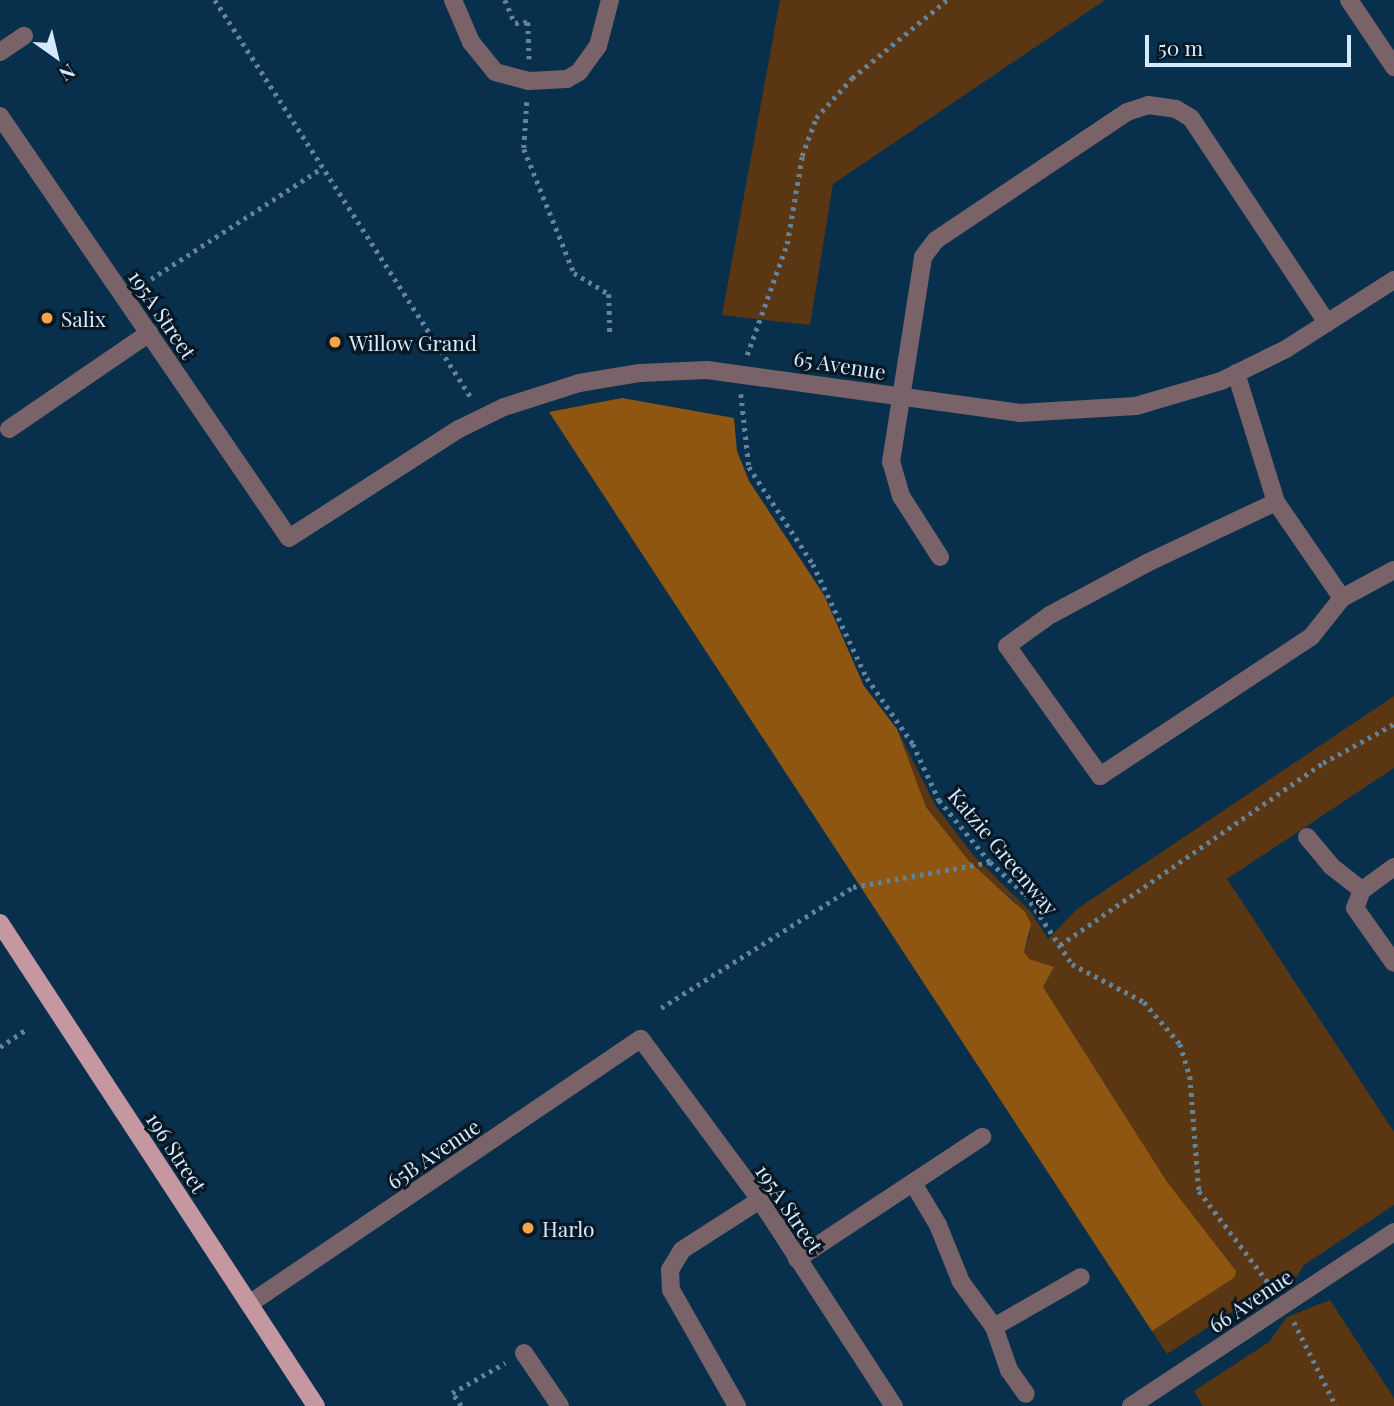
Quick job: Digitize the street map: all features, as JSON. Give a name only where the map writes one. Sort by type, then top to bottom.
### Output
[{"type":"main road","name":"196 Street","points":[[0,923],[316,1406]]},
{"type":"street","points":[[453,0],[471,42],[495,72],[529,81],[567,79],[579,72],[598,46],[610,0]]},
{"type":"street","points":[[1349,0],[1394,67]]},
{"type":"street","points":[[0,52],[24,36]]},
{"type":"street","points":[[940,557],[901,496],[891,462],[899,396],[923,257],[936,240],[1128,112],[1148,105],[1175,109],[1191,118],[1327,323]]},
{"type":"street","name":"195A Street","points":[[0,116],[289,538]]},
{"type":"street","name":"65 Avenue","points":[[289,538],[459,429],[517,402],[579,383],[659,371],[707,370],[980,409],[1063,413],[1136,405],[1236,373],[1327,323],[1394,280]]},
{"type":"street","points":[[9,429],[149,333]]},
{"type":"street","points":[[1236,373],[1276,502],[1342,598]]},
{"type":"street","points":[[1276,502],[1051,615],[1007,646],[1100,776],[1311,636],[1342,598],[1394,570]]},
{"type":"street","points":[[1307,837],[1331,866],[1362,890]]},
{"type":"street","points":[[1394,867],[1362,890],[1355,908],[1394,963]]},
{"type":"street","name":"195A Street","points":[[641,1039],[760,1200],[894,1406]]},
{"type":"street","name":"65B Avenue","points":[[249,1304],[641,1039]]},
{"type":"street","points":[[797,1259],[982,1137]]},
{"type":"street","points":[[913,1183],[938,1225],[961,1282],[994,1327],[1009,1370],[1026,1394]]},
{"type":"street","points":[[737,1406],[671,1290],[670,1270],[682,1251],[760,1200]]},
{"type":"street","name":"66 Avenue","points":[[1130,1406],[1394,1231]]},
{"type":"street","points":[[994,1327],[1082,1277]]},
{"type":"street","points":[[524,1353],[560,1406]]},
{"type":"path","points":[[215,0],[470,395]]},
{"type":"path","points":[[505,0],[514,23],[528,22],[528,64]]},
{"type":"path","points":[[752,334],[787,244],[802,156],[816,118],[852,78],[947,0]]},
{"type":"path","points":[[528,98],[524,149],[574,273],[609,294],[610,336]]},
{"type":"path","points":[[151,279],[322,168]]},
{"type":"path","name":"Katzie Greenway","points":[[741,390],[744,454],[757,482],[813,564],[870,685],[913,744],[939,800],[990,862],[1026,895],[1080,971],[1144,1002],[1180,1044],[1190,1076],[1199,1191],[1275,1292]]},
{"type":"path","points":[[1060,945],[1323,763],[1394,724]]},
{"type":"path","points":[[661,1008],[853,887],[990,862]]},
{"type":"path","points":[[0,1046],[27,1029]]},
{"type":"path","points":[[1292,1318],[1336,1406]]},
{"type":"path","points":[[461,1406],[453,1393],[524,1353]]},
{"type":"shaded area","points":[[780,0],[1105,0],[833,184],[810,325],[722,315]]},
{"type":"shaded area","points":[[622,398],[734,418],[737,451],[749,481],[824,595],[864,686],[897,729],[926,807],[969,861],[1025,912],[1031,924],[1024,952],[1029,959],[1054,967],[1043,987],[1167,1182],[1236,1271],[1235,1277],[1152,1331],[549,412]]},
{"type":"shaded area","points":[[1394,696],[1394,768],[1227,879],[1394,1132],[1394,1205],[1304,1265],[1293,1282],[1269,1298],[1242,1305],[1167,1354],[958,1035],[1024,951],[1030,934],[1016,903],[969,861],[926,807],[897,729],[935,805],[974,856],[1030,911],[1048,939],[1077,909]]},
{"type":"shaded area","points":[[1330,1300],[1394,1398],[1394,1406],[1203,1406],[1194,1391],[1269,1342],[1287,1317]]},
{"type":"place","name":"Salix","points":[[47,318]]},
{"type":"place","name":"Willow Grand","points":[[335,342]]},
{"type":"place","name":"Harlo","points":[[528,1228]]}]
